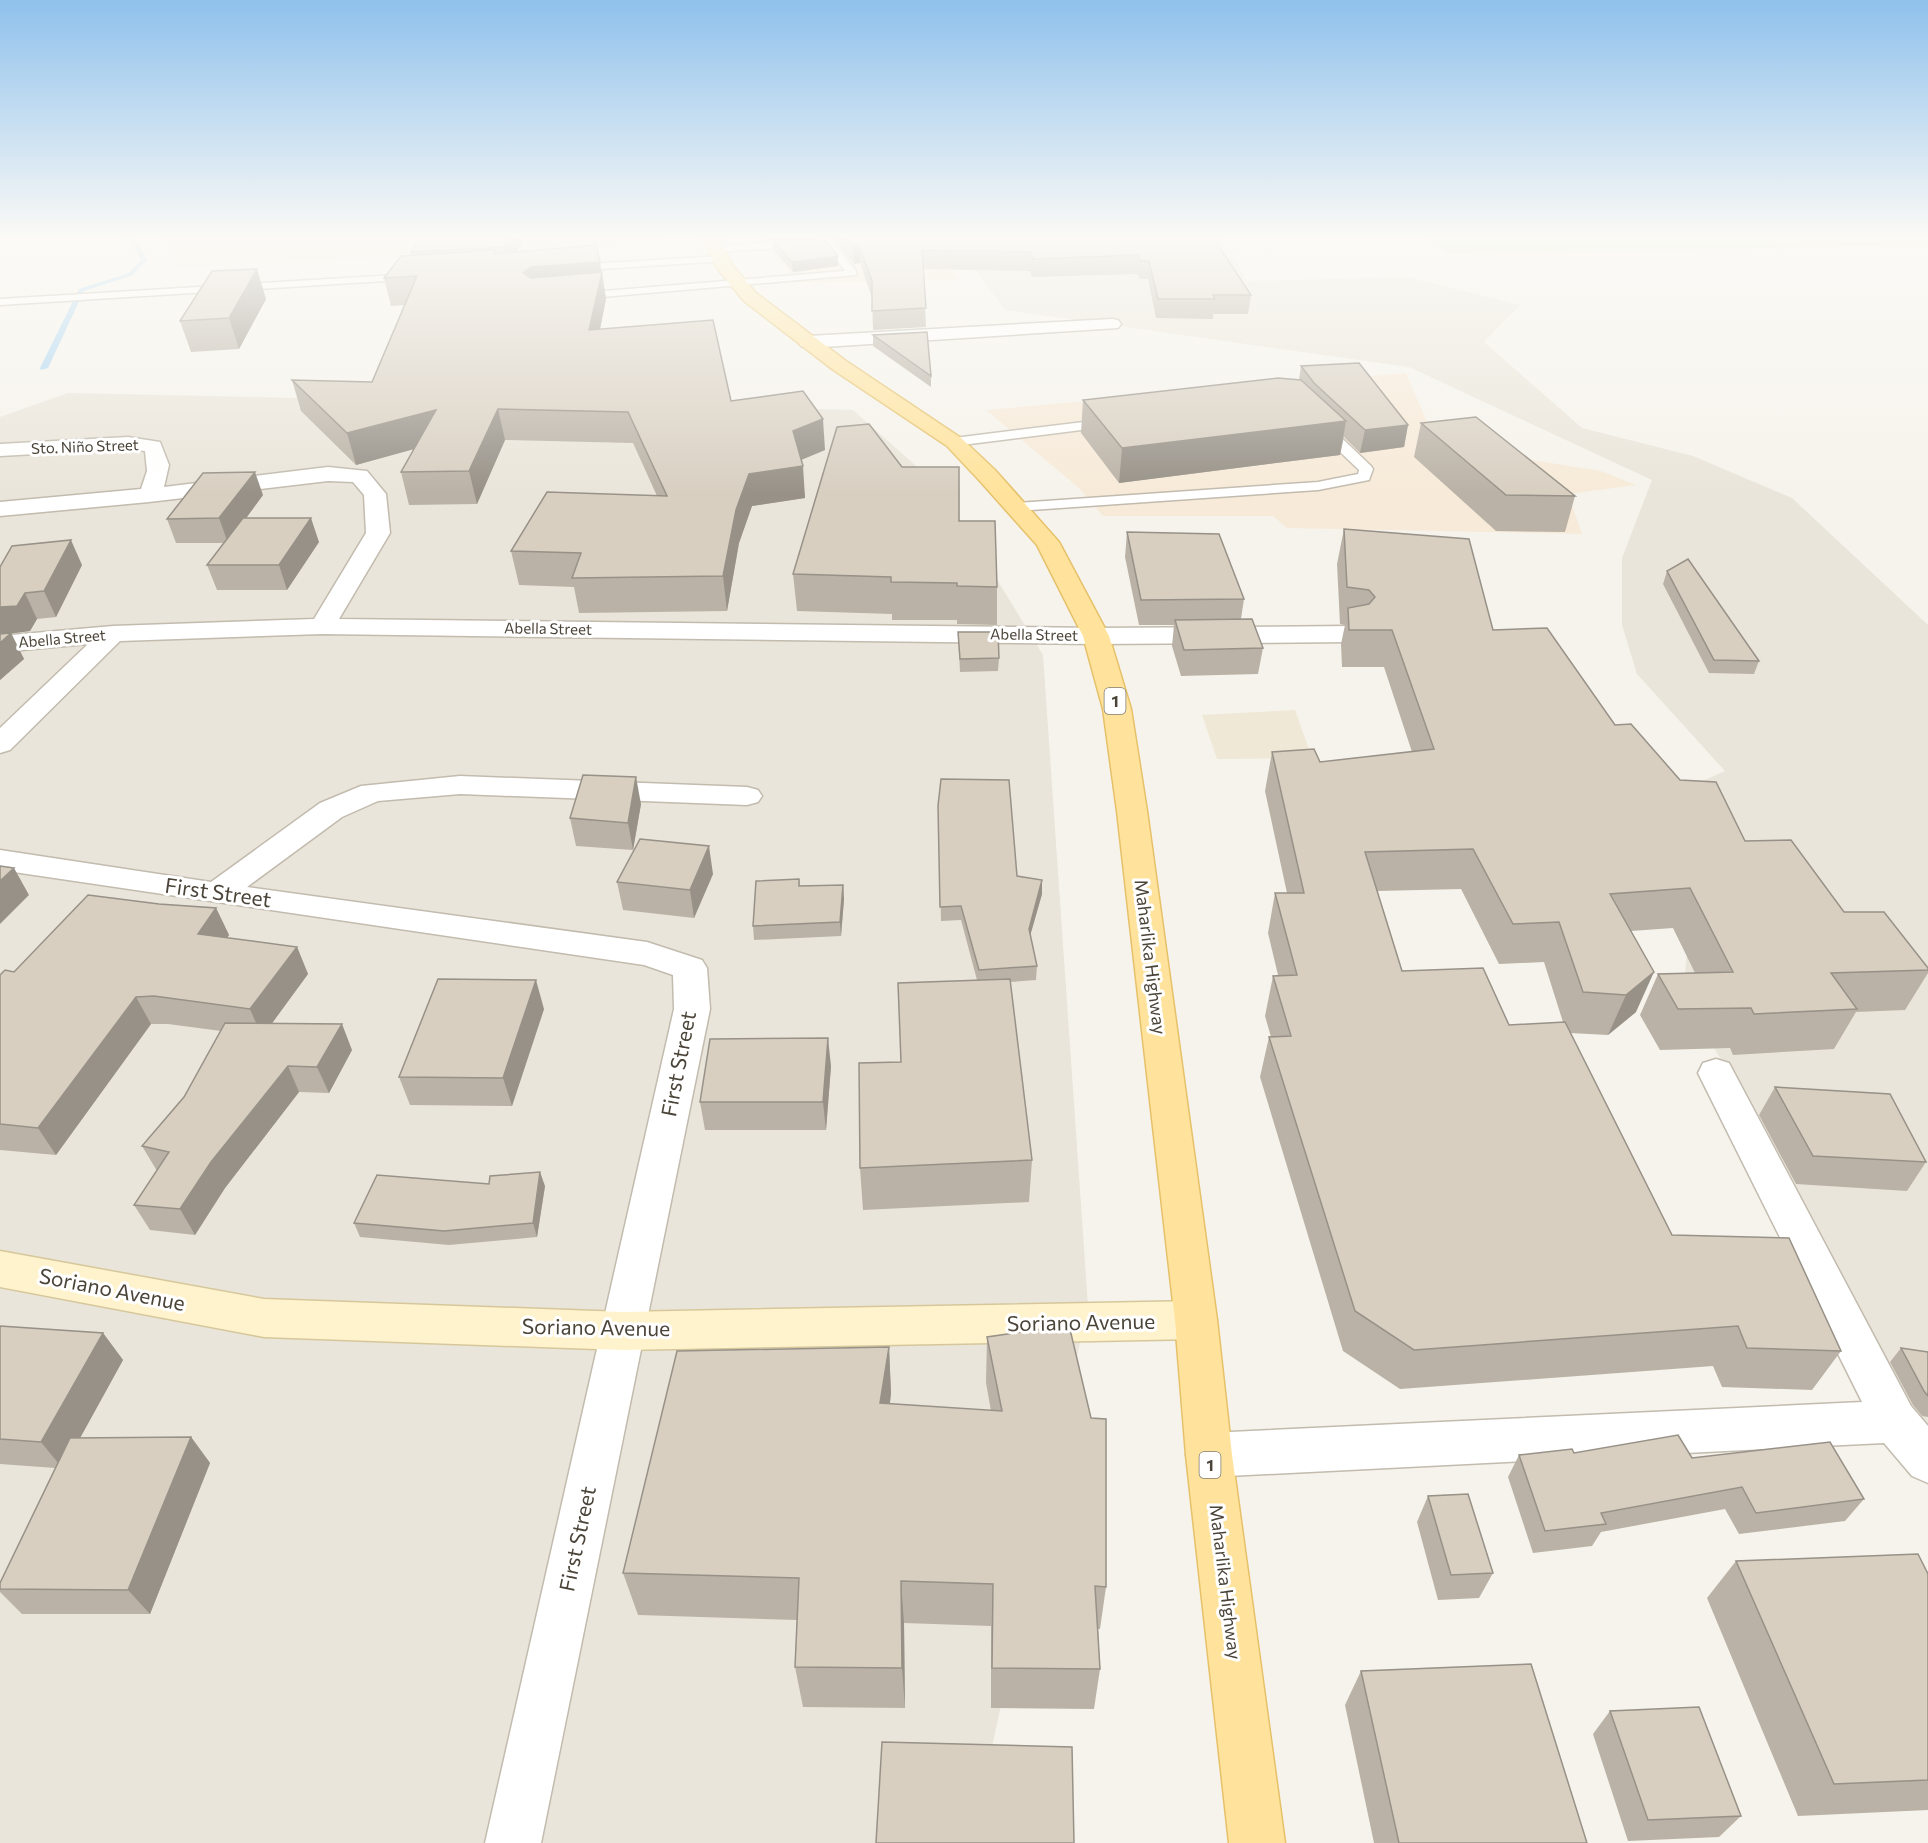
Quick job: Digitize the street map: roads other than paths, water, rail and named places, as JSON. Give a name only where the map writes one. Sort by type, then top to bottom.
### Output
[{"type":"main road","name":"Maharlika Highway","points":[[784,322],[808,342],[954,442],[1017,507],[1047,542],[1096,636],[1117,709],[1132,811],[1196,1320],[1209,1455],[1257,1843]]},
{"type":"street","points":[[808,342],[1112,324]]},
{"type":"street","name":"Sto. Niño Street","points":[[0,450],[128,443],[153,446],[159,459],[159,473],[149,495]]},
{"type":"street","points":[[0,508],[149,495],[328,474],[359,476],[375,494],[378,533],[322,626]]},
{"type":"street","name":"Abella Street","points":[[0,644],[113,634],[322,626],[1096,636],[1352,634]]},
{"type":"street","points":[[0,744],[113,634]]},
{"type":"street","points":[[217,893],[331,810],[372,792],[460,784],[747,796]]},
{"type":"street","name":"First Street","points":[[0,860],[648,954],[690,968],[692,1009],[513,1843]]},
{"type":"street","points":[[1716,1073],[1895,1422],[1928,1461]]},
{"type":"street","name":"Soriano Avenue","points":[[0,1269],[264,1318],[623,1331],[1196,1320]]},
{"type":"street","points":[[1209,1455],[1895,1422]]},
{"type":"lane","points":[[1017,507],[1318,486],[1364,477],[1366,469],[1309,415]]},
{"type":"lane","points":[[954,442],[1124,421]]},
{"type":"waterway","points":[[44,368],[66,322]]}]
